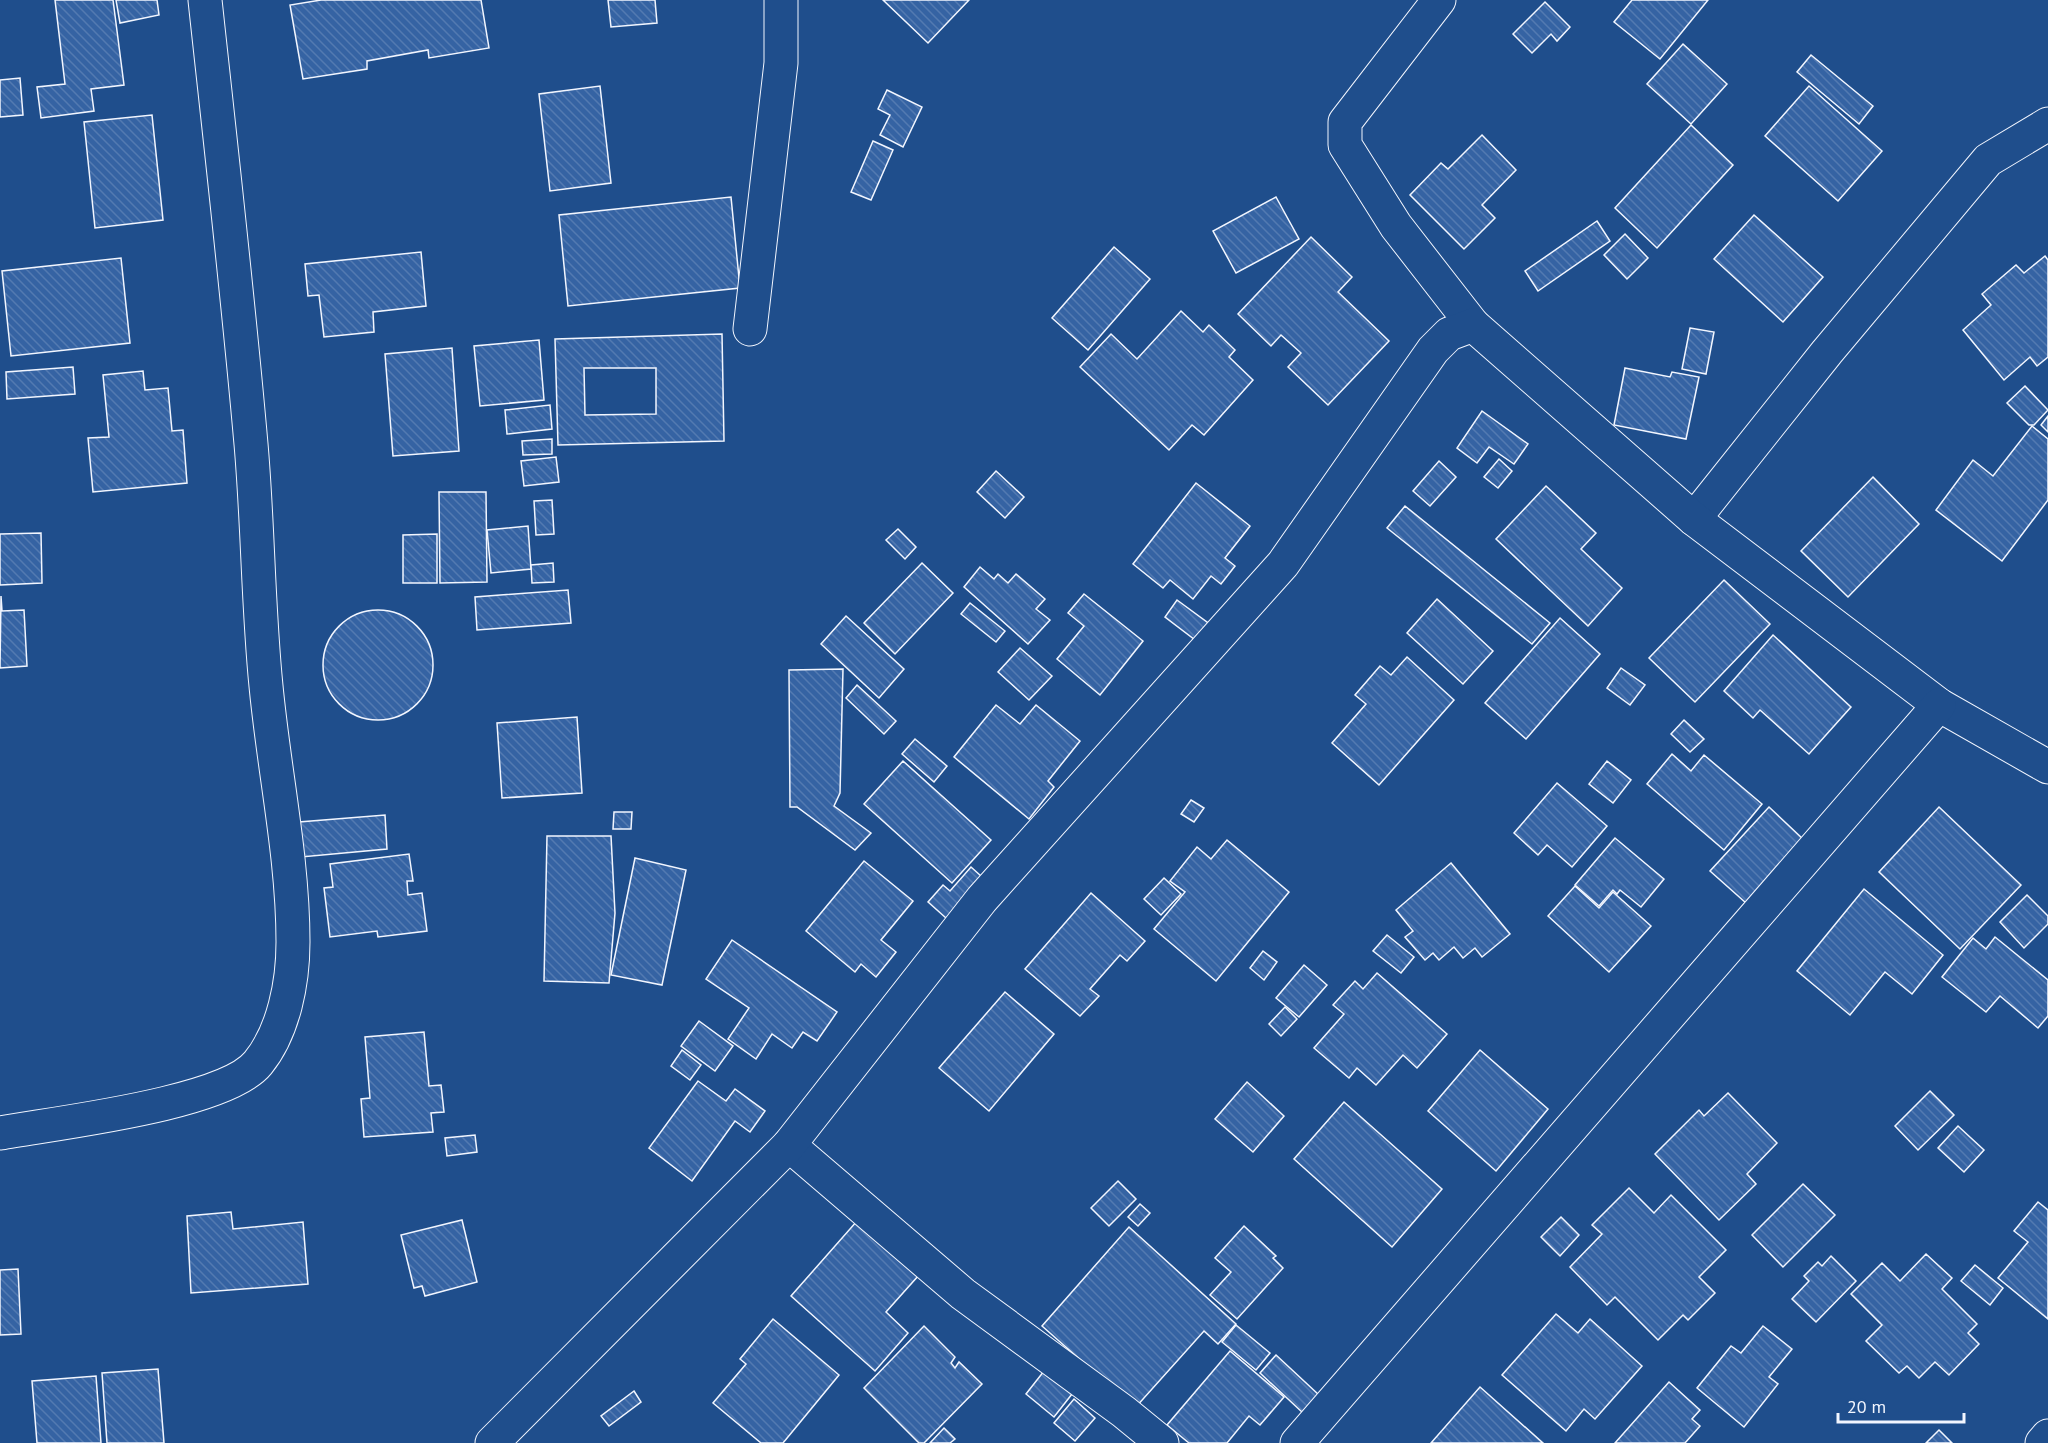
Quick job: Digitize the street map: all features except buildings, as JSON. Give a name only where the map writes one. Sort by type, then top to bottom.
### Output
[{"type":"street","points":[[0,1133],[183,1100],[215,1090],[256,1066],[276,1033],[288,992],[293,943],[288,878],[266,684],[251,445],[205,0]]},
{"type":"street","points":[[750,329],[780,63],[781,0]]},
{"type":"street","points":[[1439,0],[1345,122],[1343,134],[1345,145],[1396,226],[1473,326],[1694,519],[1939,705],[2048,767]]},
{"type":"street","points":[[1694,519],[1827,352],[1988,160],[2048,124]]},
{"type":"street","points":[[492,1443],[789,1145],[982,899],[1283,564],[1433,350],[1449,334],[1473,326]]},
{"type":"street","points":[[1297,1443],[1939,705]]},
{"type":"street","points":[[789,1145],[963,1294],[1125,1412],[1162,1443]]},
{"type":"street","points":[[2042,1443],[2048,1436]]}]
